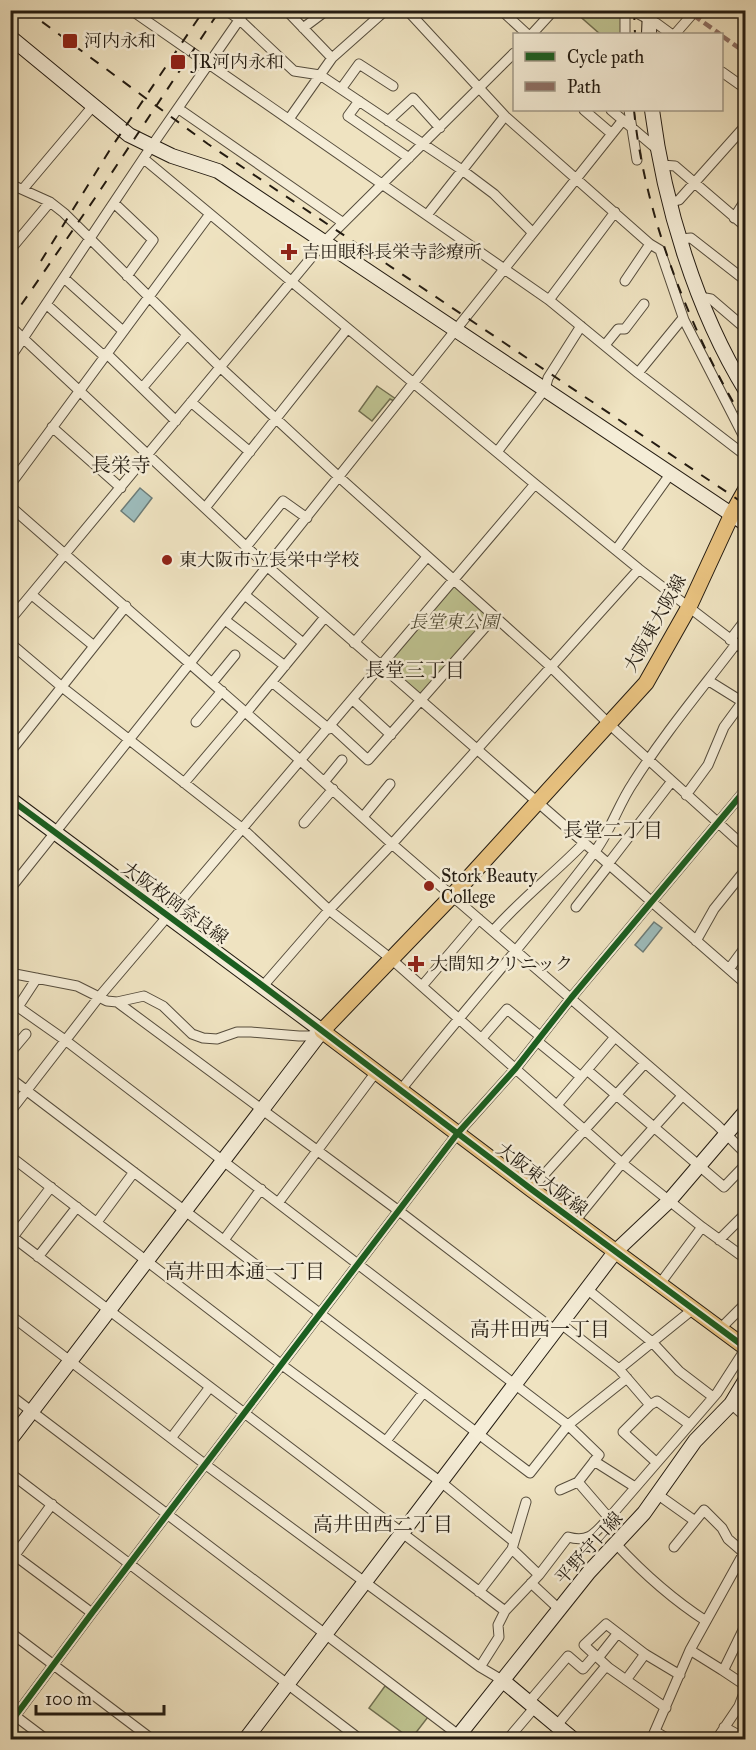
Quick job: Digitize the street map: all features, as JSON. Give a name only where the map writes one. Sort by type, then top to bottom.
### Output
[{"type":"main road","name":"大阪東大阪線","points":[[746,489],[688,607],[646,683],[452,896],[322,1031],[531,1190],[746,1348]]},
{"type":"street","points":[[131,10],[505,268],[549,300],[638,373],[746,456]]},
{"type":"street","points":[[226,10],[240,20],[294,71],[320,75],[462,170],[494,194],[532,232]]},
{"type":"street","points":[[10,358],[246,10]]},
{"type":"street","points":[[286,10],[332,58]]},
{"type":"street","points":[[303,28],[327,10]]},
{"type":"street","points":[[289,119],[332,58],[386,10]]},
{"type":"street","points":[[407,10],[505,116],[650,244],[660,250],[683,318],[700,356],[746,441]]},
{"type":"street","points":[[501,10],[526,33]]},
{"type":"street","points":[[533,33],[554,10]]},
{"type":"street","points":[[625,10],[625,33]]},
{"type":"street","points":[[631,10],[650,15],[672,33]]},
{"type":"street","points":[[674,33],[696,10]]},
{"type":"street","points":[[650,15],[650,33]]},
{"type":"street","points":[[10,37],[129,135],[210,214],[347,329],[616,550],[746,651]]},
{"type":"street","points":[[10,620],[342,222],[513,54]]},
{"type":"street","points":[[341,89],[359,64],[393,86]]},
{"type":"street","points":[[723,73],[746,89]]},
{"type":"street","points":[[388,120],[413,98],[440,128]]},
{"type":"street","points":[[359,101],[348,116],[409,158]]},
{"type":"street","points":[[23,189],[93,106]]},
{"type":"street","points":[[179,109],[342,222]]},
{"type":"street","points":[[585,111],[612,134]]},
{"type":"street","points":[[612,111],[658,150]]},
{"type":"street","points":[[629,111],[627,123],[637,159]]},
{"type":"street","points":[[652,111],[658,150],[680,239],[717,339],[746,391]]},
{"type":"street","points":[[427,215],[505,116]]},
{"type":"street","points":[[10,889],[532,232],[612,134],[627,123]]},
{"type":"street","points":[[671,202],[679,200],[746,125]]},
{"type":"street","points":[[148,153],[218,171],[746,524]]},
{"type":"street","points":[[662,165],[675,166],[746,227]]},
{"type":"street","points":[[10,184],[50,202],[64,213],[220,367],[551,667],[609,724],[746,848]]},
{"type":"street","points":[[734,218],[746,199]]},
{"type":"street","points":[[10,250],[50,202]]},
{"type":"street","points":[[114,203],[153,240],[127,276]]},
{"type":"street","points":[[549,300],[615,212]]},
{"type":"street","points":[[10,485],[210,214]]},
{"type":"street","points":[[680,239],[691,238],[746,281]]},
{"type":"street","points":[[625,282],[650,244]]},
{"type":"street","points":[[64,278],[123,331]]},
{"type":"street","points":[[700,297],[711,299],[745,328]]},
{"type":"street","points":[[46,304],[143,387],[176,421]]},
{"type":"street","points":[[605,345],[618,329],[624,329],[644,304]]},
{"type":"street","points":[[638,373],[683,318]]},
{"type":"street","points":[[10,326],[268,567],[746,984]]},
{"type":"street","points":[[497,452],[545,389],[548,378],[581,326]]},
{"type":"street","points":[[205,508],[347,329]]},
{"type":"street","points":[[143,387],[188,335]]},
{"type":"street","points":[[191,402],[250,452]]},
{"type":"street","points":[[52,427],[121,488]]},
{"type":"street","points":[[616,550],[672,473]]},
{"type":"street","points":[[10,1112],[99,997],[536,484]]},
{"type":"street","points":[[246,547],[283,501],[306,518]]},
{"type":"street","points":[[10,506],[746,1154]]},
{"type":"street","points":[[354,643],[427,557]]},
{"type":"street","points":[[263,986],[639,568]]},
{"type":"street","points":[[32,595],[94,646]]},
{"type":"street","points":[[245,595],[303,643]]},
{"type":"street","points":[[10,752],[126,606]]},
{"type":"street","points":[[184,783],[325,617]]},
{"type":"street","points":[[272,682],[368,760],[494,617]]},
{"type":"street","points":[[400,1091],[595,853],[624,796],[677,718],[709,681],[746,619]]},
{"type":"street","points":[[225,620],[285,666]]},
{"type":"street","points":[[10,643],[62,687],[243,829],[329,910],[390,958],[622,1163],[746,1259]]},
{"type":"street","points":[[212,683],[235,655]]},
{"type":"street","points":[[686,795],[708,765],[724,727],[744,700],[709,681]]},
{"type":"street","points":[[196,722],[222,692]]},
{"type":"street","points":[[353,700],[391,735]]},
{"type":"street","points":[[324,782],[342,760]]},
{"type":"street","points":[[576,907],[672,781]]},
{"type":"street","points":[[363,817],[390,784]]},
{"type":"street","points":[[304,823],[333,789]]},
{"type":"street","points":[[47,1740],[12,1717],[457,1134],[516,1068],[538,1038],[746,789]]},
{"type":"street","name":"大阪枚岡奈良線","points":[[10,799],[322,1031]]},
{"type":"street","points":[[492,931],[584,843]]},
{"type":"street","points":[[696,941],[714,909],[746,869]]},
{"type":"street","points":[[422,986],[479,919]]},
{"type":"street","points":[[729,969],[746,946]]},
{"type":"street","points":[[10,973],[77,986],[99,997],[117,1002],[558,1328],[619,1369],[650,1405]]},
{"type":"street","points":[[38,978],[18,1007],[65,1040],[568,1425],[599,1455],[578,1482],[560,1490]]},
{"type":"street","points":[[117,1002],[144,996],[163,1006],[192,1034],[203,1038],[217,1039],[237,1032],[310,1036],[322,1031]]},
{"type":"street","points":[[482,1038],[507,1010],[538,1038],[617,1095],[724,1187],[746,1164]]},
{"type":"street","points":[[10,1440],[322,1031]]},
{"type":"street","points":[[10,1053],[26,1035]]},
{"type":"street","points":[[557,1105],[615,1037]]},
{"type":"street","points":[[531,1190],[645,1063]]},
{"type":"street","points":[[278,1203],[376,1072]]},
{"type":"street","points":[[10,1078],[530,1473],[568,1425],[627,1378]]},
{"type":"street","points":[[574,1222],[622,1163],[682,1096]]},
{"type":"street","points":[[251,1738],[287,1685],[615,1252],[669,1201],[746,1111]]},
{"type":"street","points":[[10,1156],[282,1365],[441,1482],[512,1545],[539,1575]]},
{"type":"street","points":[[96,1222],[134,1172]]},
{"type":"street","points":[[51,1187],[12,1236],[505,1611]]},
{"type":"street","points":[[224,1240],[261,1190]]},
{"type":"street","points":[[38,1257],[77,1207]]},
{"type":"street","points":[[719,1240],[746,1213]]},
{"type":"street","points":[[659,1285],[702,1227]]},
{"type":"street","points":[[587,1289],[652,1342],[679,1371],[713,1397]]},
{"type":"street","points":[[719,1330],[746,1303]]},
{"type":"street","points":[[619,1369],[692,1310]]},
{"type":"street","points":[[10,1315],[206,1465],[480,1667],[502,1680],[532,1704],[558,1731],[574,1740]]},
{"type":"street","points":[[480,1667],[499,1637],[498,1626],[505,1611],[539,1575],[568,1538],[586,1539],[609,1518],[713,1397],[746,1348]]},
{"type":"street","name":"平野守口線","points":[[460,1738],[502,1680],[589,1572],[633,1526],[695,1440],[730,1404],[746,1379]]},
{"type":"street","points":[[172,1437],[210,1387]]},
{"type":"street","points":[[386,1441],[423,1393]]},
{"type":"street","points":[[10,1395],[460,1738]]},
{"type":"street","points":[[656,1462],[623,1432],[642,1411],[657,1401],[689,1424]]},
{"type":"street","points":[[730,1404],[746,1417]]},
{"type":"street","points":[[594,1461],[635,1487]]},
{"type":"street","points":[[10,1473],[361,1740]]},
{"type":"street","points":[[578,1482],[609,1518]]},
{"type":"street","points":[[657,1494],[695,1521]]},
{"type":"street","points":[[479,1592],[512,1545],[526,1502]]},
{"type":"street","points":[[52,1504],[13,1553],[92,1613]]},
{"type":"street","points":[[670,1740],[653,1736],[690,1650],[741,1566],[744,1551],[728,1539],[722,1528],[704,1510],[674,1547]]},
{"type":"street","points":[[616,1544],[661,1588],[706,1621]]},
{"type":"street","points":[[531,1583],[559,1609]]},
{"type":"street","points":[[666,1708],[606,1666],[585,1645],[606,1624],[645,1654],[680,1675]]},
{"type":"street","points":[[722,1670],[742,1642],[746,1624]]},
{"type":"street","points":[[10,1632],[153,1740]]},
{"type":"street","points":[[507,1740],[568,1656],[584,1669],[617,1634]]},
{"type":"street","points":[[690,1650],[746,1687],[739,1706],[716,1740]]},
{"type":"street","points":[[626,1680],[645,1654]]},
{"type":"street","points":[[558,1731],[606,1666]]},
{"type":"street","points":[[724,1727],[746,1739]]},
{"type":"green space","points":[[576,10],[622,11],[622,33],[599,33],[575,12]]},
{"type":"green space","points":[[377,386],[396,399],[394,401],[390,399],[372,421],[359,411]]},
{"type":"green space","name":"長堂東公園","points":[[454,585],[490,618],[420,696],[386,666]]},
{"type":"green space","points":[[385,1686],[428,1717],[411,1739],[369,1708]]},
{"type":"water","points":[[140,488],[152,498],[134,522],[121,511]]},
{"type":"water","points":[[654,922],[662,928],[643,952],[635,945]]},
{"type":"railway","points":[[26,10],[208,144],[746,505]]},
{"type":"railway","points":[[41,261],[111,148],[204,10]]},
{"type":"railway","points":[[10,321],[220,10]]},
{"type":"railway","points":[[634,10],[635,33]]},
{"type":"railway","points":[[634,111],[639,150],[648,190],[673,272],[707,352],[746,424]]},
{"type":"marked path","points":[[693,15],[719,33]]},
{"type":"marked path","points":[[723,37],[746,53]]},
{"type":"cycle path","points":[[10,1723],[457,1134],[516,1068],[571,998],[746,789]]},
{"type":"cycle path","points":[[10,799],[746,1348]]},
{"type":"place","name":"河内永和","points":[[70,41]]},
{"type":"place","name":"JR河内永和","points":[[178,62]]},
{"type":"place","name":"吉田眼科長栄寺診療所","points":[[289,252]]},
{"type":"place","name":"東大阪市立長栄中学校","points":[[167,560]]},
{"type":"place","name":"Stork Beauty College","points":[[429,886]]},
{"type":"place","name":"大間知クリニック","points":[[416,964]]},
{"type":"district","name":"長栄寺","points":[[121,465]]},
{"type":"district","name":"長堂三丁目","points":[[415,670]]},
{"type":"district","name":"長堂二丁目","points":[[613,830]]},
{"type":"district","name":"高井田本通一丁目","points":[[245,1271]]},
{"type":"district","name":"高井田西一丁目","points":[[540,1329]]},
{"type":"district","name":"高井田西二丁目","points":[[383,1524]]}]
